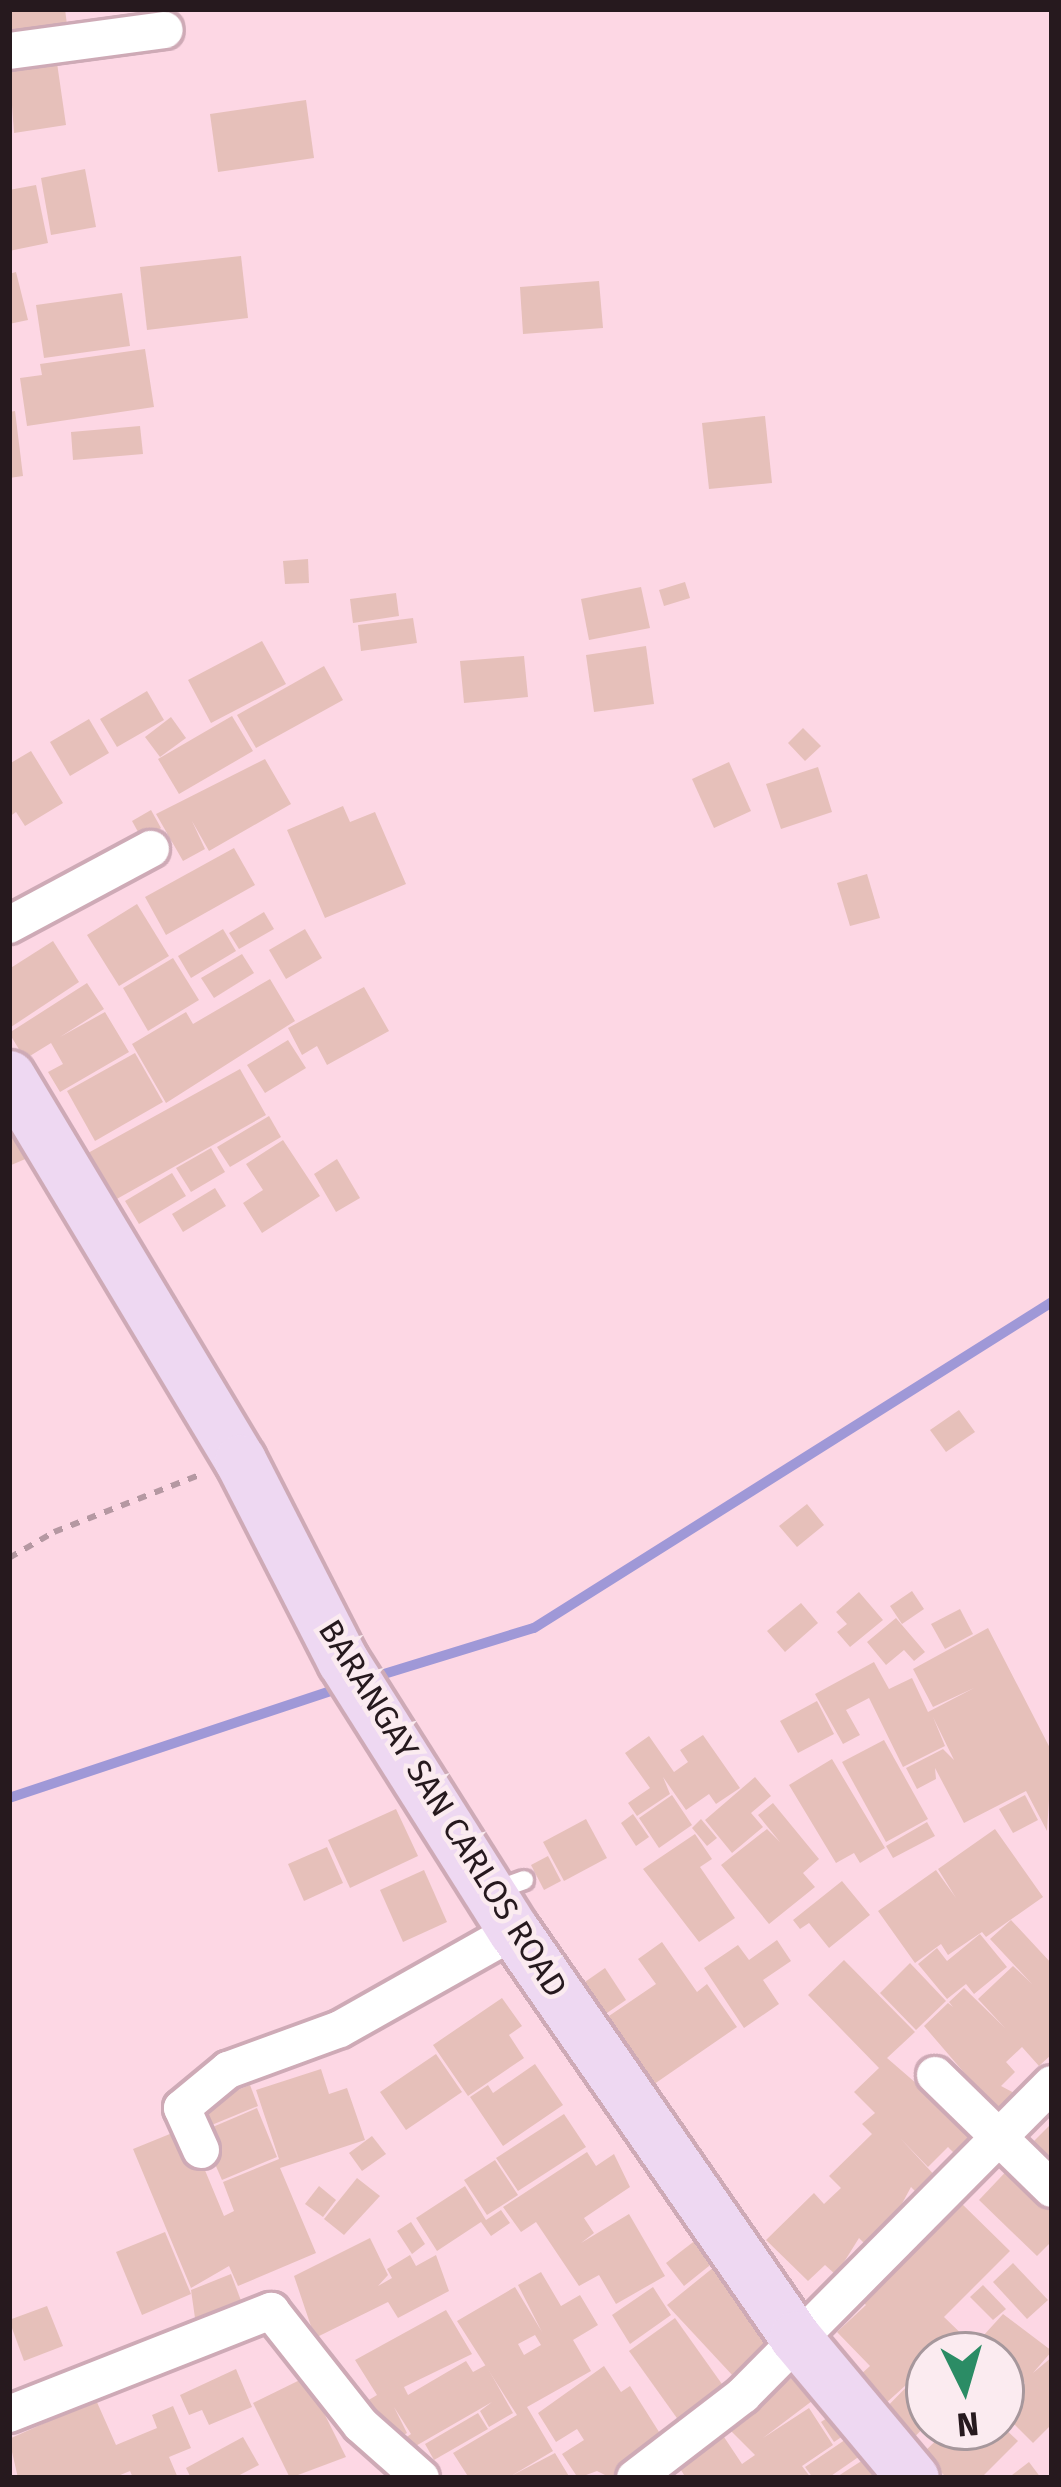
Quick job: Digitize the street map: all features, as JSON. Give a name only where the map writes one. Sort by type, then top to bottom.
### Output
[{"type":"street","points":[[9,51],[165,29]]},
{"type":"street","points":[[9,925],[151,849]]},
{"type":"street","name":"BARANGAY SAN CARLOS ROAD","points":[[9,1076],[240,1460],[343,1661],[372,1706],[511,1901],[795,2337],[914,2478]]},
{"type":"street","points":[[201,2150],[182,2108],[228,2070],[340,2029],[511,1901]]},
{"type":"street","points":[[935,2075],[1052,2189]]},
{"type":"street","points":[[635,2478],[713,2423],[795,2337],[1003,2141],[1052,2084]]},
{"type":"street","points":[[9,2414],[271,2311],[361,2425],[421,2478]]},
{"type":"path","points":[[9,1558],[54,1532],[240,1460]]},
{"type":"building","points":[[9,9],[65,9],[67,25],[9,32]]},
{"type":"building","points":[[56,56],[66,125],[14,133],[9,63]]},
{"type":"building","points":[[306,100],[314,158],[218,172],[210,114]]},
{"type":"building","points":[[85,169],[96,227],[51,235],[41,178]]},
{"type":"building","points":[[36,185],[48,243],[9,251],[9,190]]},
{"type":"building","points":[[241,256],[248,318],[147,330],[140,267]]},
{"type":"building","points":[[16,272],[28,320],[9,324],[9,274]]},
{"type":"building","points":[[599,281],[603,328],[523,334],[520,287]]},
{"type":"building","points":[[122,293],[130,346],[44,358],[36,305]]},
{"type":"building","points":[[145,349],[154,407],[27,426],[20,378],[42,375],[40,364]]},
{"type":"building","points":[[15,411],[23,476],[9,478],[9,412]]},
{"type":"building","points":[[765,416],[772,483],[709,489],[702,423]]},
{"type":"building","points":[[140,426],[143,454],[73,460],[71,432]]},
{"type":"building","points":[[308,559],[309,583],[285,584],[283,561]]},
{"type":"building","points":[[685,582],[690,598],[664,606],[659,590]]},
{"type":"building","points":[[641,587],[650,628],[589,640],[581,599]]},
{"type":"building","points":[[396,593],[399,616],[353,623],[350,599]]},
{"type":"building","points":[[413,618],[417,643],[361,651],[358,625]]},
{"type":"building","points":[[262,641],[286,684],[211,723],[188,680]]},
{"type":"building","points":[[646,646],[654,704],[594,712],[586,655]]},
{"type":"building","points":[[524,656],[528,697],[464,703],[460,661]]},
{"type":"building","points":[[324,666],[343,700],[256,748],[237,715]]},
{"type":"building","points":[[147,691],[164,720],[117,747],[100,719]]},
{"type":"building","points":[[232,716],[253,751],[179,794],[158,759]]},
{"type":"building","points":[[171,717],[186,738],[160,757],[145,737]]},
{"type":"building","points":[[89,719],[109,753],[70,776],[50,742]]},
{"type":"building","points":[[803,728],[821,746],[805,761],[788,743]]},
{"type":"building","points":[[31,751],[63,803],[25,826],[16,812],[9,817],[9,764]]},
{"type":"building","points":[[265,759],[291,804],[209,851],[192,821],[205,849],[183,861],[156,814]]},
{"type":"building","points":[[729,762],[751,811],[714,828],[692,779]]},
{"type":"building","points":[[818,767],[832,812],[781,829],[766,784]]},
{"type":"building","points":[[343,806],[350,822],[375,812],[406,884],[325,918],[287,830]]},
{"type":"building","points":[[151,810],[161,828],[142,839],[132,821]]},
{"type":"building","points":[[234,848],[255,885],[166,935],[145,897]]},
{"type":"building","points":[[867,874],[880,918],[850,926],[837,883]]},
{"type":"building","points":[[137,904],[169,956],[119,986],[87,935]]},
{"type":"building","points":[[264,912],[274,929],[239,949],[229,933]]},
{"type":"building","points":[[223,929],[236,951],[191,978],[178,956]]},
{"type":"building","points":[[305,929],[322,958],[286,979],[269,950]]},
{"type":"building","points":[[53,941],[79,982],[11,1027],[9,969]]},
{"type":"building","points":[[242,954],[254,973],[214,998],[201,978]]},
{"type":"building","points":[[173,958],[199,1000],[148,1031],[123,988]]},
{"type":"building","points":[[270,979],[295,1021],[166,1103],[132,1044],[186,1012],[193,1024]]},
{"type":"building","points":[[87,983],[104,1009],[60,1037],[105,1012],[129,1052],[60,1092],[48,1072],[63,1064],[51,1043],[25,1059],[9,1033]]},
{"type":"building","points":[[364,987],[389,1031],[327,1065],[317,1046],[302,1055],[288,1028]]},
{"type":"building","points":[[288,1040],[306,1068],[265,1093],[247,1065]]},
{"type":"building","points":[[135,1053],[163,1102],[95,1141],[67,1091]]},
{"type":"building","points":[[240,1069],[266,1115],[115,1200],[88,1153]]},
{"type":"building","points":[[269,1116],[281,1137],[230,1167],[217,1147]]},
{"type":"building","points":[[9,1120],[30,1157],[9,1166]]},
{"type":"building","points":[[283,1140],[320,1196],[262,1233],[243,1203],[263,1190],[246,1164]]},
{"type":"building","points":[[211,1148],[225,1172],[191,1192],[176,1168]]},
{"type":"building","points":[[337,1159],[360,1198],[336,1212],[314,1174]]},
{"type":"building","points":[[172,1173],[186,1196],[139,1224],[125,1201]]},
{"type":"building","points":[[215,1188],[226,1206],[183,1232],[172,1214]]},
{"type":"building","points":[[959,1410],[975,1432],[946,1452],[930,1430]]},
{"type":"building","points":[[807,1504],[824,1525],[797,1547],[779,1526]]},
{"type":"building","points":[[912,1591],[924,1609],[902,1624],[890,1606]]},
{"type":"building","points":[[859,1592],[883,1620],[850,1647],[837,1632],[847,1624],[836,1612]]},
{"type":"building","points":[[801,1603],[818,1623],[785,1652],[767,1631]]},
{"type":"building","points":[[960,1609],[973,1634],[945,1649],[931,1624]]},
{"type":"building","points":[[896,1618],[925,1652],[914,1661],[904,1650],[886,1665],[867,1642]]},
{"type":"building","points":[[988,1628],[1052,1752],[1047,1831],[1026,1791],[964,1823],[935,1768],[936,1779],[917,1789],[906,1768],[943,1749],[954,1760],[933,1717],[945,1746],[903,1767],[869,1698],[846,1710],[860,1735],[843,1744],[815,1694],[874,1662],[889,1689],[912,1678],[928,1712],[974,1688],[933,1707],[913,1669]]},
{"type":"building","points":[[817,1701],[834,1734],[798,1753],[780,1721]]},
{"type":"building","points":[[703,1735],[740,1788],[716,1804],[709,1794],[686,1810],[663,1777],[670,1794],[637,1816],[628,1803],[650,1788],[625,1753],[649,1736],[674,1772],[688,1762],[680,1750]]},
{"type":"building","points":[[884,1740],[928,1819],[886,1842],[842,1762]]},
{"type":"building","points":[[832,1759],[885,1848],[860,1863],[854,1853],[836,1863],[789,1785]]},
{"type":"building","points":[[755,1777],[771,1796],[751,1813],[763,1827],[732,1853],[705,1820]]},
{"type":"building","points":[[672,1795],[692,1825],[659,1848],[639,1818]]},
{"type":"building","points":[[1025,1795],[1038,1820],[1013,1833],[999,1809]]},
{"type":"building","points":[[773,1803],[819,1859],[803,1873],[815,1887],[769,1924],[721,1865],[767,1829],[780,1842],[758,1815]]},
{"type":"building","points":[[396,1809],[418,1856],[350,1888],[328,1840]]},
{"type":"building","points":[[633,1814],[649,1837],[636,1846],[621,1823]]},
{"type":"building","points":[[586,1819],[607,1858],[564,1881],[543,1842]]},
{"type":"building","points":[[701,1819],[717,1838],[707,1846],[692,1828]]},
{"type":"building","points":[[927,1822],[935,1836],[893,1858],[886,1846]]},
{"type":"building","points":[[995,1829],[1043,1897],[986,1937],[982,1932],[948,1955],[941,1944],[915,1963],[878,1911],[936,1870],[956,1898],[938,1869]]},
{"type":"building","points":[[695,1834],[712,1859],[700,1867],[735,1918],[699,1942],[643,1869]]},
{"type":"building","points":[[327,1847],[343,1883],[304,1901],[288,1864]]},
{"type":"building","points":[[548,1856],[561,1881],[544,1890],[531,1865]]},
{"type":"building","points":[[424,1870],[447,1922],[403,1942],[380,1890]]},
{"type":"building","points":[[842,1881],[870,1915],[829,1948],[809,1923],[800,1929],[793,1920]]},
{"type":"building","points":[[1011,1920],[1052,1964],[1052,2054],[1039,2066],[1022,2047],[1006,2062],[1015,2072],[1001,2086],[1018,2095],[998,2112],[924,2026],[948,2003],[953,2007],[949,2002],[964,1988],[1005,2028],[978,1999],[1013,1966],[1032,1984],[990,1939]]},
{"type":"building","points":[[980,1934],[1007,1967],[974,1994],[966,1984],[947,1999],[918,1964],[937,1948],[947,1961]]},
{"type":"building","points":[[777,1940],[791,1961],[763,1980],[779,2004],[744,2028],[704,1968],[738,1945],[749,1960]]},
{"type":"building","points":[[662,1942],[697,1992],[707,1984],[737,2027],[647,2089],[606,2018],[656,1984],[638,1959]]},
{"type":"building","points":[[844,1960],[915,2032],[887,2058],[984,2142],[959,2158],[948,2147],[928,2167],[900,2138],[938,2179],[920,2196],[911,2187],[890,2226],[868,2247],[859,2238],[836,2275],[825,2265],[808,2281],[766,2240],[814,2193],[824,2204],[841,2188],[829,2176],[872,2134],[862,2124],[875,2113],[854,2092],[879,2068],[808,1995]]},
{"type":"building","points":[[910,1963],[946,2001],[916,2030],[880,1993]]},
{"type":"building","points":[[605,1968],[626,2000],[604,2015],[582,1984]]},
{"type":"building","points":[[502,1998],[522,2026],[509,2035],[524,2058],[468,2096],[433,2045]]},
{"type":"building","points":[[436,2054],[462,2092],[406,2130],[380,2092]]},
{"type":"building","points":[[535,2064],[563,2105],[503,2146],[470,2097],[488,2085],[493,2093]]},
{"type":"building","points":[[321,2069],[329,2094],[347,2088],[365,2140],[280,2168],[316,2253],[238,2286],[229,2266],[191,2288],[133,2149],[187,2127],[224,2216],[234,2211],[223,2182],[279,2159],[256,2090]]},
{"type":"building","points":[[250,2085],[258,2106],[202,2129],[193,2108]]},
{"type":"building","points":[[257,2108],[277,2157],[222,2180],[201,2132]]},
{"type":"building","points":[[564,2114],[586,2147],[518,2191],[496,2158]]},
{"type":"building","points":[[1052,2123],[1052,2166],[1030,2145]]},
{"type":"building","points":[[372,2136],[386,2154],[362,2171],[349,2153]]},
{"type":"building","points":[[587,2152],[596,2166],[614,2154],[630,2187],[584,2218],[594,2233],[581,2243],[629,2214],[665,2276],[616,2304],[599,2275],[579,2286],[536,2222],[521,2232],[503,2207]]},
{"type":"building","points":[[495,2160],[518,2195],[487,2215],[464,2180]]},
{"type":"building","points":[[1016,2161],[1052,2196],[1052,2241],[1037,2256],[979,2200]]},
{"type":"building","points":[[357,2178],[380,2196],[344,2235],[324,2219]]},
{"type":"building","points":[[319,2186],[336,2200],[323,2217],[305,2204]]},
{"type":"building","points":[[465,2186],[486,2220],[501,2210],[510,2223],[491,2236],[481,2222],[437,2251],[416,2218]]},
{"type":"building","points":[[959,2201],[1010,2251],[944,2317],[958,2331],[905,2331],[905,2386],[875,2413],[848,2386],[870,2366],[837,2332],[866,2305],[860,2299]]},
{"type":"building","points":[[411,2222],[425,2244],[412,2254],[397,2231]]},
{"type":"building","points":[[165,2232],[191,2294],[142,2315],[116,2252]]},
{"type":"building","points":[[701,2236],[719,2258],[684,2286],[666,2263]]},
{"type":"building","points":[[370,2238],[388,2275],[378,2286],[392,2278],[387,2269],[410,2255],[416,2266],[436,2255],[449,2291],[398,2318],[388,2302],[315,2338],[294,2276]]},
{"type":"building","points":[[1013,2263],[1048,2300],[1027,2319],[993,2282]]},
{"type":"building","points":[[714,2267],[776,2343],[734,2377],[667,2305]]},
{"type":"building","points":[[541,2272],[561,2306],[580,2295],[598,2325],[573,2340],[591,2371],[527,2407],[553,2451],[511,2476],[555,2453],[570,2478],[469,2478],[453,2453],[517,2415],[457,2321],[515,2287],[542,2332],[518,2285]],"holes":[[[535,2335],[541,2345],[524,2355],[518,2344]]]},
{"type":"building","points":[[231,2274],[243,2306],[196,2325],[191,2290]]},
{"type":"building","points":[[983,2285],[1006,2309],[993,2320],[970,2297]]},
{"type":"building","points":[[653,2287],[671,2315],[630,2344],[612,2315]]},
{"type":"building","points":[[47,2306],[63,2346],[24,2361],[9,2320]]},
{"type":"building","points":[[446,2310],[472,2354],[404,2387],[408,2395],[466,2361],[473,2372],[486,2365],[513,2413],[489,2427],[480,2411],[492,2402],[407,2451],[401,2441],[411,2434],[394,2407],[407,2433],[392,2442],[362,2404],[377,2395],[355,2360]]},
{"type":"building","points":[[1003,2314],[1052,2351],[1033,2373],[1052,2357],[1052,2424],[1033,2443],[1025,2435],[1025,2331],[988,2331]]},
{"type":"building","points":[[675,2318],[734,2401],[684,2428],[629,2351]]},
{"type":"building","points":[[604,2366],[621,2392],[630,2386],[666,2443],[611,2478],[597,2471],[578,2478],[562,2454],[584,2440],[577,2429],[556,2442],[538,2413]]},
{"type":"building","points":[[236,2369],[252,2407],[209,2425],[202,2410],[189,2415],[180,2395]]},
{"type":"building","points":[[794,2376],[812,2401],[763,2438],[809,2408],[833,2445],[802,2466],[811,2478],[686,2478],[679,2467],[724,2437],[742,2464],[755,2455],[728,2428]]},
{"type":"building","points":[[306,2377],[346,2457],[290,2478],[253,2403]]},
{"type":"building","points":[[905,2388],[903,2449],[873,2421]]},
{"type":"building","points":[[96,2400],[116,2445],[157,2428],[152,2415],[173,2406],[191,2448],[169,2457],[178,2478],[133,2478],[130,2471],[113,2478],[18,2478],[9,2439]]},
{"type":"building","points":[[839,2410],[852,2430],[834,2442],[821,2422]]},
{"type":"building","points":[[478,2413],[488,2429],[434,2460],[425,2444]]},
{"type":"building","points":[[861,2429],[873,2447],[828,2478],[813,2478],[805,2467]]},
{"type":"building","points":[[243,2437],[259,2465],[234,2478],[191,2478],[186,2468]]},
{"type":"building","points":[[877,2451],[895,2478],[835,2478]]},
{"type":"building","points":[[1008,2451],[981,2478],[947,2478],[922,2454]]},
{"type":"building","points":[[1029,2462],[1041,2478],[1008,2478]]},
{"type":"waterway","points":[[371,1678],[534,1628],[1052,1302]]},
{"type":"waterway","points":[[9,1798],[342,1687]]}]
